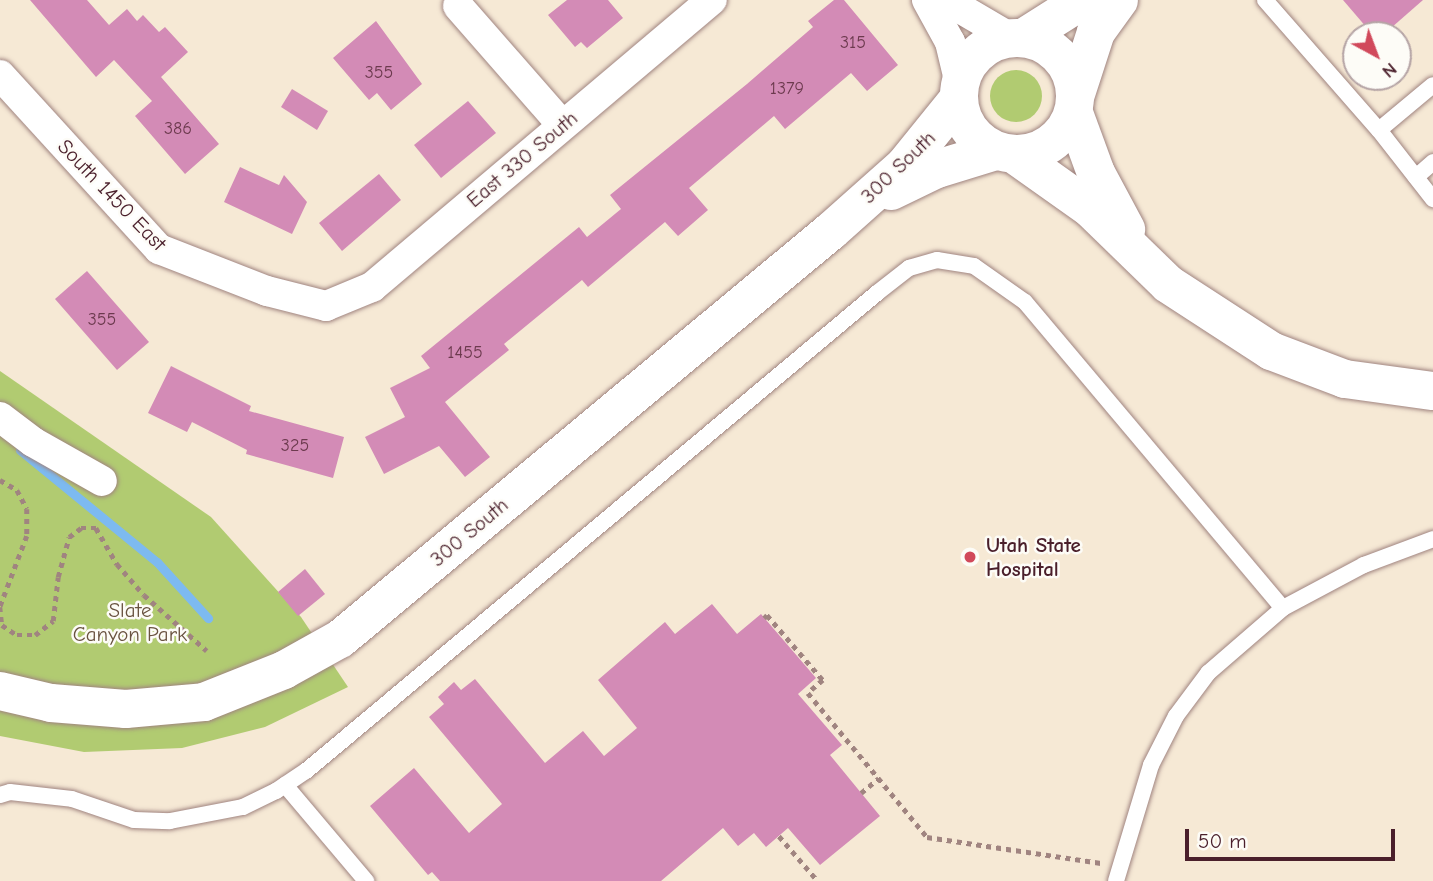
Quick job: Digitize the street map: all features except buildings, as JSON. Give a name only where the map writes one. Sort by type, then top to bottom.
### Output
[{"type":"street","name":"East 330 South","points":[[326,306],[372,287],[712,0]]},
{"type":"street","points":[[927,0],[950,42],[967,127],[1091,209],[1154,270],[1208,314],[1271,351],[1345,379],[1433,391]]},
{"type":"street","points":[[946,0],[1017,38],[1048,46],[1063,58],[1096,173],[1154,270]]},
{"type":"street","points":[[960,91],[976,54],[1017,38],[1083,0]]},
{"type":"street","points":[[1005,153],[1051,144],[1075,104],[1096,32],[1119,0]]},
{"type":"street","points":[[458,5],[562,125]]},
{"type":"street","name":"South 1450 East","points":[[0,75],[159,248],[242,283],[326,306]]},
{"type":"street","name":"300 South","points":[[0,691],[51,703],[126,709],[204,702],[284,670],[340,639],[831,231],[905,165],[960,91]]},
{"type":"street","name":"300 South","points":[[831,231],[905,182],[1005,153]]},
{"type":"street","points":[[0,417],[33,442],[102,481]]},
{"type":"lane","points":[[1265,0],[1379,130],[1433,198]]},
{"type":"lane","points":[[1379,130],[1433,85]]},
{"type":"lane","points":[[1416,177],[1433,162]]},
{"type":"lane","points":[[0,795],[10,792],[72,799],[134,820],[170,821],[243,807],[285,785],[877,293],[909,268],[937,260],[974,266],[1026,302],[1283,608]]},
{"type":"lane","points":[[1117,874],[1151,765],[1176,716],[1208,673],[1283,608],[1364,565],[1433,539]]},
{"type":"lane","points":[[285,785],[366,881]]},
{"type":"path","points":[[0,480],[17,490],[27,509],[27,536],[0,607],[2,625],[17,635],[35,635],[53,621],[59,601],[58,577],[69,537],[80,528],[96,528],[117,564],[144,595],[207,651]]},
{"type":"path","points":[[764,618],[767,615],[823,680],[808,693],[928,837],[1117,874]]},
{"type":"path","points":[[861,793],[879,778]]},
{"type":"path","points":[[779,836],[818,881]]},
{"type":"green space","points":[[1016,70],[1035,77],[1042,96],[1035,115],[1016,122],[997,115],[990,96],[997,77]]},
{"type":"green space","name":"Slate Canyon Park","points":[[0,371],[211,517],[301,617],[348,687],[265,727],[182,748],[84,752],[0,736]]},
{"type":"waterway","points":[[20,450],[157,562],[208,618]]},
{"type":"place","name":"Utah State Hospital","points":[[970,557]]}]
